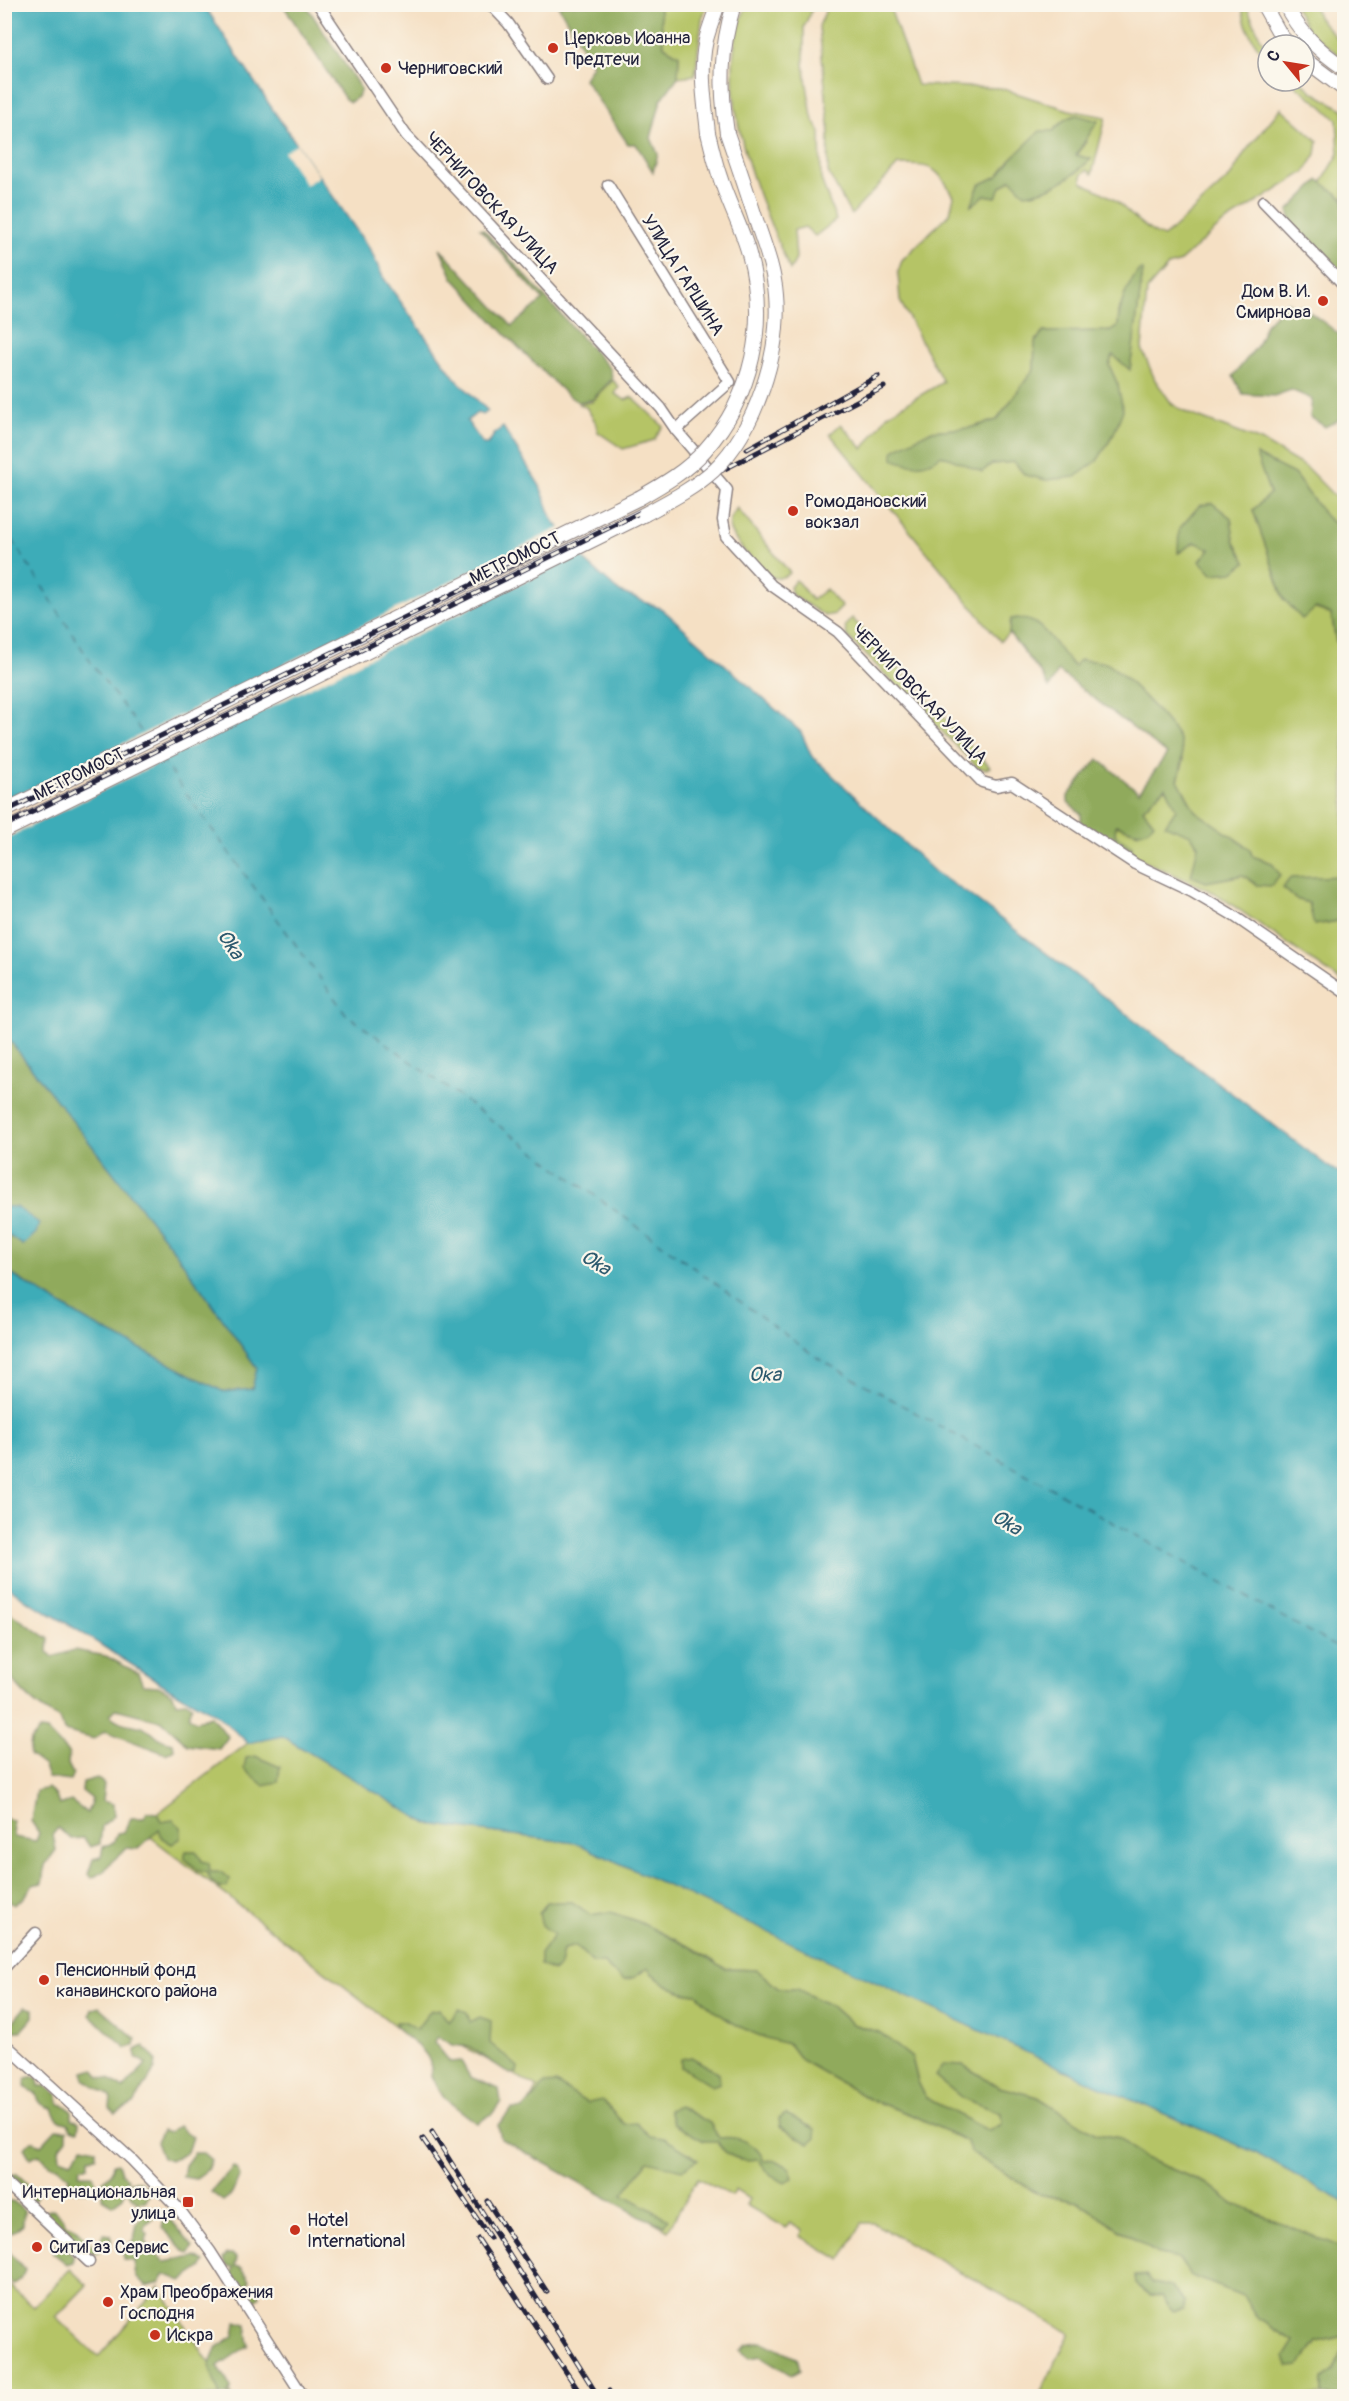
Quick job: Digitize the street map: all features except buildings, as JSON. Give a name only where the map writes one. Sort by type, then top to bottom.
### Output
[{"type":"main road","name":"МЕТРОМОСТ","points":[[4,810],[639,498],[676,476],[704,451],[727,421],[746,380],[755,351],[758,325],[757,287],[749,252],[719,176],[708,133],[704,95],[706,41],[718,4]]},
{"type":"main road","name":"МЕТРОМОСТ","points":[[4,831],[645,514],[684,493],[715,469],[740,436],[760,399],[770,366],[776,333],[776,294],[767,252],[727,134],[722,102],[721,72],[724,45],[734,4]]},
{"type":"main road","points":[[1263,4],[1279,33]]},
{"type":"main road","points":[[1285,4],[1293,21],[1308,38],[1330,59],[1344,68]]},
{"type":"main road","points":[[1316,68],[1344,89]]},
{"type":"street","name":"ЧЕРНИГОВСКАЯ УЛИЦА","points":[[318,4],[406,135],[661,408],[676,430],[727,490],[723,520],[726,536],[771,585],[837,632],[982,782],[996,786],[1012,783],[1135,864],[1192,891],[1261,934],[1344,992]]},
{"type":"street","points":[[490,4],[508,22],[547,80]]},
{"type":"street","name":"УЛИЦА ГАРШИНА","points":[[608,185],[730,382],[676,430]]},
{"type":"street","points":[[1263,201],[1344,285]]},
{"type":"street","points":[[4,1968],[36,1933]]},
{"type":"street","points":[[4,2043],[132,2160],[179,2209],[210,2251],[303,2397]]},
{"type":"street","points":[[4,2181],[89,2262]]},
{"type":"green space","points":[[747,4],[814,5],[804,27],[804,65],[812,117],[820,132],[821,179],[836,220],[815,236],[805,227],[794,230],[796,259],[790,270],[755,184],[738,123],[733,62],[737,31]]},
{"type":"green space","points":[[283,5],[306,5],[361,89],[358,97],[350,102],[345,99]]},
{"type":"green space","points":[[558,5],[659,5],[664,46],[679,55],[678,77],[661,100],[651,138],[658,154],[653,172],[636,144],[628,144],[584,79],[592,65]]},
{"type":"green space","points":[[659,5],[707,5],[702,19],[695,75],[678,77],[679,55],[664,46]]},
{"type":"green space","points":[[828,5],[889,5],[917,85],[1000,88],[1069,110],[1106,117],[1092,174],[1087,170],[1082,174],[1082,182],[1112,198],[1145,227],[1164,237],[1231,176],[1245,152],[1281,108],[1318,141],[1316,154],[1305,172],[1222,224],[1178,263],[1168,266],[1147,290],[1142,349],[1155,380],[1172,404],[1187,413],[1261,441],[1307,468],[1344,506],[1344,531],[1326,517],[1294,474],[1257,456],[1270,494],[1253,510],[1284,599],[1331,614],[1336,642],[1344,644],[1344,876],[1334,877],[1296,899],[1309,903],[1315,925],[1344,920],[1344,983],[1215,893],[1131,855],[1132,846],[1114,835],[1116,825],[1138,833],[1143,809],[1165,787],[1198,846],[1206,882],[1243,875],[1257,885],[1272,863],[1252,856],[1250,849],[1195,811],[1178,780],[1184,760],[1141,697],[1108,665],[1074,666],[1060,653],[1048,635],[1011,619],[1009,633],[1000,641],[830,434],[841,424],[863,449],[888,414],[943,382],[900,301],[898,272],[902,260],[950,213],[954,196],[942,178],[932,169],[898,165],[851,215],[828,172],[829,126],[819,26]],"holes":[[[1066,119],[1086,142],[1076,155],[1090,160],[1075,174],[1012,179],[1001,187],[996,197],[985,195],[972,205],[979,185],[998,176],[1011,159],[1026,146],[1053,131]],[[1143,271],[1130,369],[1113,354],[1109,365],[1118,385],[1025,475],[1014,462],[992,464],[982,471],[941,455],[930,431],[969,428],[997,420],[1034,369],[1035,342],[1043,332],[1111,331],[1118,326],[1119,309]],[[1212,503],[1231,518],[1234,540],[1246,562],[1194,542],[1179,553]]]},
{"type":"green space","points":[[1242,5],[1246,5],[1258,33],[1256,33],[1256,45],[1250,35]]},
{"type":"green space","points":[[1294,5],[1314,5],[1318,17],[1344,46],[1344,59],[1316,37],[1316,33],[1309,31]]},
{"type":"green space","points":[[1305,93],[1315,93],[1344,110],[1344,199],[1322,182],[1339,154],[1337,120]]},
{"type":"green space","points":[[1076,115],[1098,121],[1076,155],[1091,159],[1084,166],[1052,187],[1025,194],[1011,179],[1001,187],[996,197],[985,195],[971,206],[979,185],[998,176],[1011,159],[1040,131],[1053,131],[1066,119]]},
{"type":"green space","points":[[1319,180],[1344,199],[1344,279],[1293,227],[1288,211]]},
{"type":"green space","points":[[480,229],[483,229],[611,370],[612,379],[592,400],[578,402],[566,394],[505,334],[453,278],[440,248],[512,326],[543,300]]},
{"type":"green space","points":[[1139,270],[1143,270],[1130,370],[1113,355],[1109,365],[1118,385],[1123,410],[1113,436],[1097,461],[1075,477],[1046,480],[1025,475],[1014,462],[992,464],[982,472],[942,455],[924,464],[906,463],[893,459],[893,452],[897,448],[930,431],[969,428],[997,420],[1034,369],[1035,342],[1044,332],[1111,331],[1118,326],[1124,296]]},
{"type":"green space","points":[[1287,302],[1295,307],[1301,305],[1340,335],[1338,346],[1344,354],[1344,414],[1337,421],[1325,427],[1310,417],[1312,399],[1291,390],[1274,396],[1243,394],[1233,376],[1257,346],[1266,324]]},
{"type":"green space","points":[[613,380],[619,387],[615,394],[625,400],[632,397],[663,426],[654,440],[623,449],[598,432],[595,421],[586,407],[578,404],[592,402]]},
{"type":"green space","points":[[1256,455],[1294,474],[1326,517],[1344,531],[1344,644],[1337,643],[1331,614],[1316,608],[1302,619],[1284,599],[1253,510],[1270,493]]},
{"type":"green space","points":[[1212,503],[1231,518],[1234,540],[1246,562],[1233,572],[1212,574],[1200,561],[1210,549],[1195,542],[1178,553],[1179,529],[1199,506]]},
{"type":"green space","points":[[737,508],[790,573],[773,578],[753,561],[730,530],[731,518]]},
{"type":"green space","points":[[796,580],[812,600],[826,589],[842,607],[835,614],[825,616],[792,595],[790,587]]},
{"type":"green space","points":[[852,618],[990,767],[978,768],[847,636],[845,626]]},
{"type":"green space","points":[[1018,618],[1038,625],[1074,666],[1080,660],[1108,664],[1146,699],[1179,739],[1182,765],[1178,780],[1195,811],[1250,849],[1252,856],[1272,863],[1280,875],[1271,886],[1257,885],[1243,875],[1206,882],[1191,876],[1198,846],[1191,835],[1165,825],[1176,809],[1165,787],[1143,809],[1154,823],[1150,828],[1141,832],[1116,825],[1115,835],[1132,846],[1131,855],[1120,852],[1081,823],[1081,814],[1068,802],[1068,796],[1098,759],[1139,792],[1167,754],[1058,671],[1049,688],[1042,675],[1009,633],[1011,619]]},
{"type":"green space","points":[[1344,876],[1344,920],[1314,925],[1309,903],[1296,899],[1283,888],[1290,878]]},
{"type":"green space","points":[[4,1033],[176,1253],[257,1368],[252,1389],[224,1392],[87,1321],[5,1270],[5,1233],[23,1245],[17,1207],[5,1207]]},
{"type":"green space","points":[[4,1609],[49,1639],[48,1652],[53,1657],[74,1650],[106,1656],[138,1673],[143,1685],[158,1686],[173,1694],[176,1703],[186,1702],[192,1706],[189,1716],[196,1721],[211,1716],[228,1737],[219,1749],[188,1745],[162,1721],[116,1709],[110,1715],[114,1719],[151,1731],[163,1740],[173,1743],[174,1749],[166,1754],[105,1731],[94,1739],[64,1731],[60,1719],[30,1699],[6,1671],[11,1658],[5,1647]]},
{"type":"green space","points":[[40,1730],[47,1731],[69,1754],[68,1764],[73,1774],[70,1781],[48,1778],[44,1766],[29,1755],[31,1740]]},
{"type":"green space","points":[[282,1736],[428,1824],[576,1843],[1097,2085],[1254,2152],[1344,2202],[1344,2249],[1232,2203],[1208,2184],[1144,2158],[1120,2138],[1096,2134],[1038,2097],[999,2087],[963,2065],[961,2097],[1001,2113],[1002,2124],[989,2131],[926,2098],[918,2082],[912,2058],[879,2033],[852,2024],[833,2007],[797,1989],[779,1989],[757,1970],[726,1969],[692,1948],[639,1922],[610,1912],[591,1915],[572,1902],[555,1935],[548,1943],[560,1965],[563,1949],[576,1946],[593,1963],[604,1962],[611,1971],[635,1977],[647,1968],[670,1986],[683,1992],[698,1994],[717,2012],[739,2026],[764,2037],[789,2044],[801,2060],[869,2099],[917,2117],[966,2141],[972,2153],[1038,2194],[1078,2202],[1159,2255],[1179,2259],[1190,2275],[1243,2296],[1259,2319],[1295,2341],[1299,2366],[1317,2342],[1344,2336],[1344,2352],[1340,2354],[1334,2371],[1322,2380],[1322,2396],[1039,2396],[1070,2333],[873,2223],[862,2223],[841,2260],[800,2236],[803,2230],[790,2222],[786,2228],[746,2205],[749,2199],[735,2190],[731,2196],[698,2178],[668,2230],[509,2141],[537,2087],[435,2031],[420,2045],[139,1828],[248,1743]]},
{"type":"green space","points":[[255,1756],[280,1767],[278,1782],[263,1785],[244,1769],[246,1758]]},
{"type":"green space","points":[[97,1778],[104,1784],[102,1801],[113,1804],[114,1816],[102,1826],[100,1844],[90,1847],[84,1838],[71,1839],[58,1828],[53,1834],[56,1850],[45,1865],[42,1883],[32,1885],[25,1897],[14,1905],[5,1898],[7,1879],[4,1877],[5,1818],[13,1821],[14,1837],[36,1841],[39,1833],[31,1821],[36,1791],[48,1788],[56,1796],[59,1805],[71,1801],[87,1813],[92,1799],[82,1791],[83,1782]]},
{"type":"green space","points":[[147,1812],[157,1813],[161,1822],[173,1820],[181,1827],[181,1838],[172,1844],[162,1838],[159,1829],[138,1849],[126,1848],[104,1872],[91,1878],[88,1874],[93,1859],[101,1857],[103,1847],[114,1842],[117,1833],[124,1832],[131,1818],[144,1818]]},
{"type":"green space","points":[[186,1851],[196,1851],[202,1861],[209,1863],[210,1872],[221,1872],[229,1879],[227,1887],[220,1888],[211,1881],[207,1873],[199,1871],[184,1858]]},
{"type":"green space","points":[[547,1902],[572,1902],[591,1915],[610,1912],[639,1922],[692,1948],[726,1969],[757,1970],[779,1989],[797,1989],[833,2007],[852,2024],[879,2032],[912,2058],[918,2082],[926,2098],[989,2131],[1002,2124],[1001,2113],[961,2097],[935,2076],[943,2064],[963,2065],[999,2087],[1038,2097],[1096,2134],[1120,2138],[1144,2158],[1208,2184],[1232,2203],[1343,2248],[1344,2336],[1317,2342],[1299,2366],[1289,2367],[1284,2357],[1294,2341],[1258,2319],[1243,2296],[1190,2275],[1179,2259],[1159,2255],[1078,2202],[1039,2194],[972,2153],[966,2141],[917,2117],[869,2099],[801,2060],[789,2044],[751,2032],[727,2019],[697,1994],[683,1992],[670,1986],[647,1968],[635,1977],[624,1980],[604,1963],[593,1963],[576,1946],[563,1949],[560,1965],[554,1971],[540,1965],[540,1954],[554,1935],[542,1925],[539,1914]]},
{"type":"green space","points":[[25,2007],[33,2009],[33,2017],[21,2031],[11,2031],[11,2024]]},
{"type":"green space","points":[[99,2007],[136,2039],[135,2046],[126,2048],[90,2015],[92,2009]]},
{"type":"green space","points":[[439,2009],[449,2022],[459,2009],[467,2012],[470,2022],[480,2017],[491,2021],[490,2043],[518,2067],[517,2073],[510,2074],[470,2047],[452,2045],[438,2037],[434,2042],[450,2062],[461,2061],[470,2077],[499,2089],[501,2102],[492,2114],[477,2123],[444,2098],[431,2077],[428,2057],[403,2035],[395,2022],[403,2022],[416,2030],[430,2011]]},
{"type":"green space","points":[[144,2046],[156,2060],[155,2069],[134,2104],[116,2113],[110,2108],[111,2097],[84,2079],[84,2072],[94,2069],[100,2077],[110,2079],[123,2089],[146,2064],[136,2057],[136,2050]]},
{"type":"green space","points":[[691,2057],[719,2073],[720,2083],[712,2086],[681,2067],[681,2059]]},
{"type":"green space","points":[[34,2076],[38,2079],[39,2086],[45,2086],[58,2095],[59,2104],[66,2106],[72,2112],[72,2119],[79,2122],[78,2131],[71,2129],[68,2123],[59,2120],[52,2108],[42,2104],[37,2094],[25,2087],[26,2078]]},
{"type":"green space","points":[[556,2083],[587,2103],[602,2100],[624,2124],[636,2123],[650,2136],[664,2138],[698,2159],[682,2170],[648,2161],[623,2194],[668,2219],[664,2225],[640,2216],[501,2139],[498,2125],[512,2109],[523,2109],[545,2084]]},
{"type":"green space","points":[[679,2106],[710,2123],[719,2138],[739,2139],[756,2149],[764,2160],[776,2160],[790,2168],[793,2178],[785,2183],[771,2176],[758,2159],[745,2160],[729,2155],[716,2141],[704,2141],[673,2124],[669,2110]]},
{"type":"green space","points":[[786,2114],[815,2129],[816,2138],[809,2144],[780,2127],[779,2118]]},
{"type":"green space","points":[[178,2126],[192,2137],[187,2152],[170,2161],[162,2158],[156,2142],[162,2131],[169,2133]]},
{"type":"green space","points":[[56,2129],[67,2130],[67,2139],[59,2149],[60,2158],[71,2162],[83,2146],[96,2149],[96,2157],[89,2158],[89,2165],[80,2168],[79,2175],[92,2175],[96,2182],[92,2191],[75,2191],[67,2185],[69,2177],[57,2166],[49,2165],[39,2154],[30,2158],[24,2148],[32,2141],[41,2145]]},
{"type":"green space","points":[[194,2153],[203,2153],[211,2160],[207,2170],[195,2179],[183,2177],[185,2165]]},
{"type":"green space","points":[[118,2163],[121,2173],[128,2178],[123,2197],[112,2205],[102,2199],[102,2182],[111,2173],[113,2164]]},
{"type":"green space","points":[[233,2167],[240,2175],[232,2194],[223,2201],[211,2192]]},
{"type":"green space","points":[[17,2174],[28,2184],[29,2191],[37,2194],[35,2200],[26,2201],[25,2193],[18,2192],[6,2181],[9,2175]]},
{"type":"green space","points":[[130,2181],[140,2181],[150,2193],[146,2201],[137,2202],[127,2190]]},
{"type":"green space","points":[[13,2201],[24,2210],[23,2224],[12,2233],[5,2231],[4,2203]]},
{"type":"green space","points":[[150,2207],[159,2209],[159,2214],[146,2224],[145,2231],[148,2234],[146,2242],[164,2262],[195,2257],[205,2262],[201,2268],[182,2281],[165,2274],[160,2283],[147,2287],[136,2276],[134,2261],[123,2260],[123,2252],[134,2240],[137,2223]]},
{"type":"green space","points":[[53,2209],[64,2219],[65,2224],[74,2228],[92,2245],[99,2242],[103,2234],[111,2235],[111,2243],[98,2253],[88,2252],[71,2241],[70,2235],[59,2232],[45,2217],[47,2211]]},
{"type":"green space","points":[[164,2219],[172,2221],[193,2247],[189,2254],[162,2227]]},
{"type":"green space","points":[[54,2245],[62,2245],[73,2255],[73,2262],[67,2264],[53,2253]]},
{"type":"green space","points":[[5,2247],[25,2270],[21,2279],[13,2285],[5,2278]]},
{"type":"green space","points":[[227,2254],[232,2254],[237,2259],[235,2266],[242,2268],[250,2280],[247,2286],[257,2289],[260,2296],[255,2302],[250,2300],[246,2287],[239,2285],[232,2274],[233,2267],[227,2266],[223,2259]]},
{"type":"green space","name":"Искра","points":[[70,2269],[87,2285],[56,2317],[98,2357],[159,2287],[232,2396],[5,2396],[4,2281],[34,2307]]},
{"type":"green space","points":[[1146,2275],[1153,2283],[1171,2287],[1185,2302],[1183,2310],[1173,2312],[1162,2296],[1150,2295],[1136,2284],[1135,2276]]},
{"type":"green space","points":[[236,2322],[246,2325],[249,2345],[218,2366],[231,2388],[227,2396],[220,2396],[209,2366],[217,2347],[234,2336]]},
{"type":"green space","points":[[763,2342],[798,2359],[800,2370],[791,2375],[761,2356],[750,2358],[741,2351],[747,2345]]},
{"type":"green space","points":[[1344,2352],[1344,2396],[1322,2396],[1322,2380],[1334,2371],[1340,2353]]},
{"type":"water","name":"Ока","points":[[5,5],[204,5],[273,110],[371,251],[383,277],[455,378],[488,411],[483,415],[477,413],[467,421],[483,444],[488,444],[495,433],[503,427],[540,486],[553,520],[587,563],[620,592],[662,609],[801,732],[811,755],[935,872],[968,894],[1344,1176],[1344,2202],[1254,2152],[1097,2085],[576,1843],[428,1824],[282,1736],[248,1743],[216,1714],[170,1689],[26,1600],[5,1584],[4,1270],[87,1321],[224,1392],[252,1389],[257,1368],[176,1253],[4,1033]]},
{"type":"water","points":[[5,1207],[16,1207],[39,1223],[36,1233],[23,1245],[5,1233]]},
{"type":"pier","points":[[297,144],[319,176],[306,185],[284,152]]},
{"type":"pier","points":[[562,527],[583,552],[5,839],[5,802]]},
{"type":"ferry route","points":[[4,527],[92,664],[144,735]]},
{"type":"ferry route","points":[[161,759],[346,1014],[819,1359],[1344,1651]]},
{"type":"railway","points":[[747,449],[878,376]]},
{"type":"railway","points":[[4,826],[645,510],[884,387]]},
{"type":"railway","points":[[4,812],[529,557]]},
{"type":"railway","points":[[432,2132],[598,2396]]},
{"type":"railway","points":[[423,2139],[490,2238]]},
{"type":"railway","points":[[487,2201],[547,2292]]},
{"type":"railway","points":[[478,2239],[582,2396]]},
{"type":"railway","points":[[609,2391],[612,2396]]},
{"type":"place","name":"Церковь Иоанна Предтечи","points":[[553,48]]},
{"type":"place","name":"Черниговский","points":[[386,68]]},
{"type":"place","name":"Дом В. И. Смирнова","points":[[1323,301]]},
{"type":"place","name":"Ромодановский вокзал","points":[[793,511]]},
{"type":"place","name":"Пенсионный фонд канавинского района","points":[[44,1980]]},
{"type":"place","name":"Интернациональная улица","points":[[188,2202]]},
{"type":"place","name":"Hotel International","points":[[295,2230]]},
{"type":"place","name":"СитиГаз Сервис","points":[[37,2247]]},
{"type":"place","name":"Храм Преображения Господня","points":[[108,2302]]},
{"type":"place","name":"Искра","points":[[155,2335]]},
{"type":"water label","name":"Oka","points":[[231,944]]},
{"type":"water label","name":"Oka","points":[[596,1262]]},
{"type":"water label","name":"Oka","points":[[1007,1522]]}]
